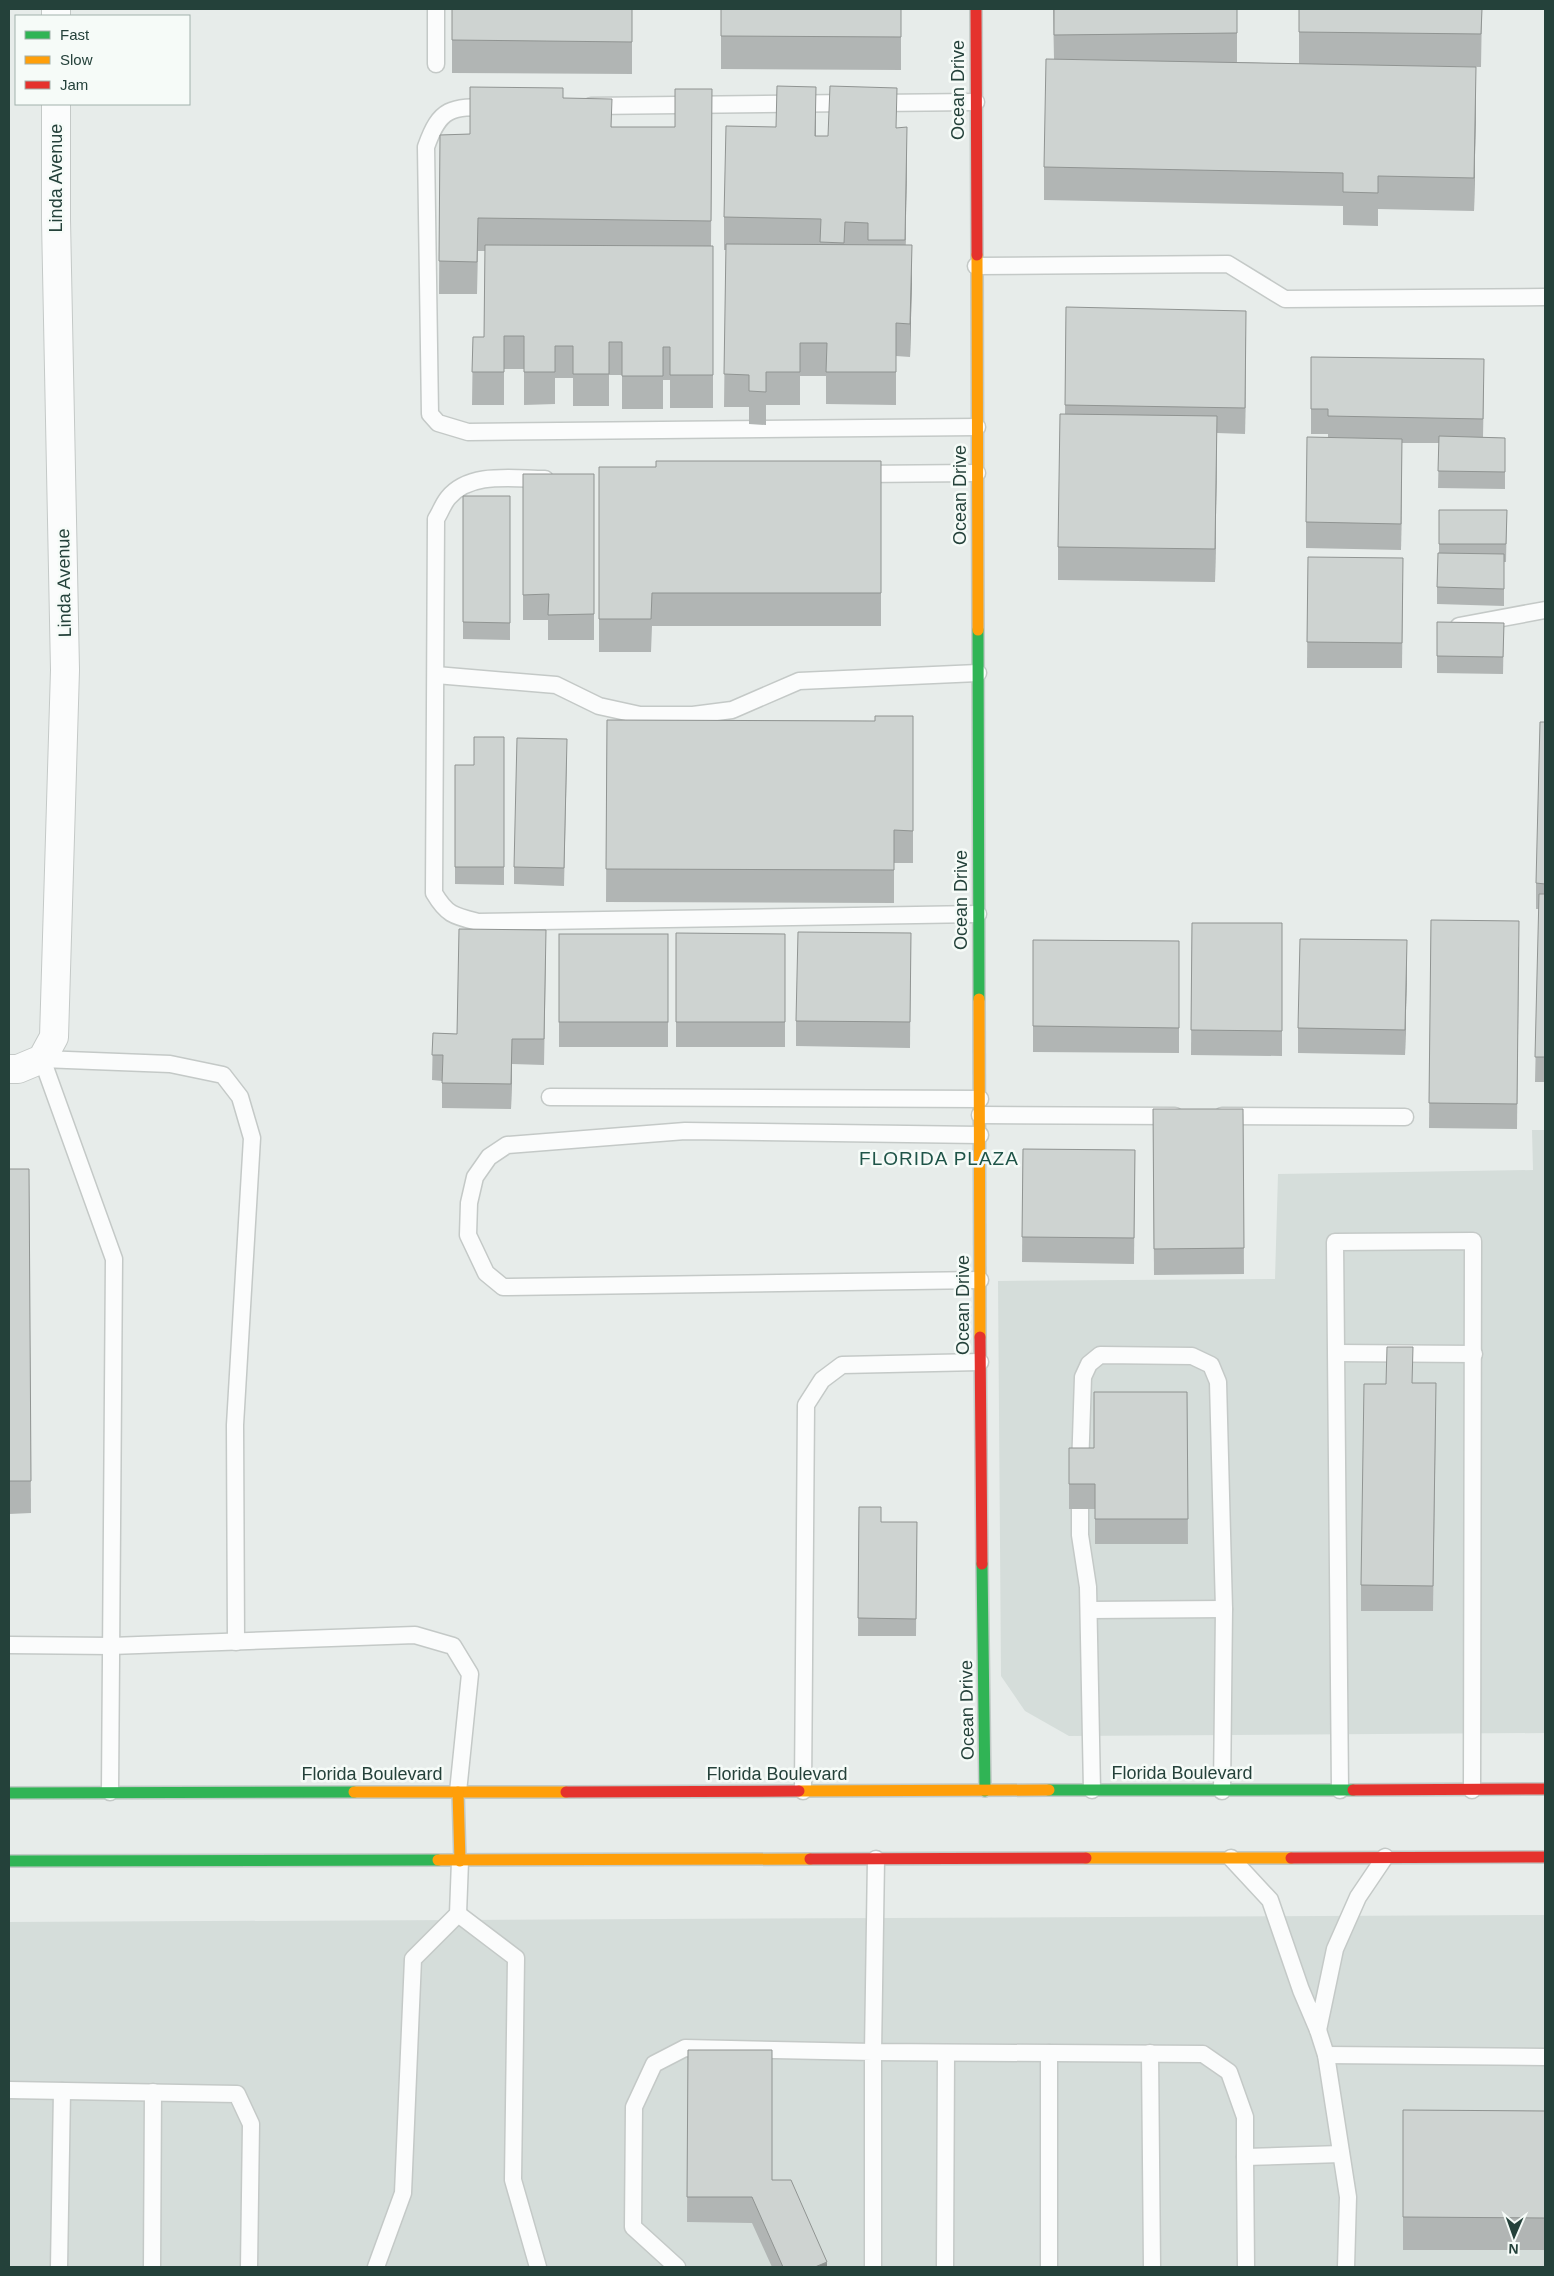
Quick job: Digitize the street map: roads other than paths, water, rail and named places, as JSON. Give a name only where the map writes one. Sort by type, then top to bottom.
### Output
[{"type":"main road","name":"Ocean Drive","points":[[976,9],[980,1362],[985,1791]]},
{"type":"main road","name":"Florida Boulevard","points":[[9,1793],[1545,1789]]},
{"type":"main road","points":[[458,1792],[460,1861]]},
{"type":"main road","points":[[9,1861],[1545,1857]]},
{"type":"street","name":"Linda Avenue","points":[[42,1059],[54,1037],[65,670],[56,220],[56,105]]},
{"type":"street","points":[[9,1069],[18,1069],[42,1059]]},
{"type":"lane","points":[[436,9],[436,64]]},
{"type":"lane","points":[[570,106],[976,102]]},
{"type":"lane","points":[[511,107],[461,107],[445,113],[433,128],[426,147],[430,414],[438,423],[468,432],[977,428]]},
{"type":"lane","points":[[976,266],[1228,264],[1285,298],[1545,297]]},
{"type":"lane","points":[[847,474],[977,473]]},
{"type":"lane","points":[[558,479],[478,480],[464,485],[448,498],[436,519],[434,893],[443,908],[458,917],[478,922],[978,914]]},
{"type":"lane","points":[[1452,628],[1545,610]]},
{"type":"lane","points":[[436,675],[556,685],[599,706],[640,715],[693,715],[732,710],[799,681],[978,673]]},
{"type":"lane","points":[[110,1792],[114,1258],[42,1059],[170,1064],[224,1075],[240,1097],[252,1138],[235,1425],[236,1642]]},
{"type":"lane","points":[[550,1097],[980,1107],[1187,1116]]},
{"type":"lane","points":[[1207,1116],[1405,1117]]},
{"type":"lane","points":[[980,1135],[685,1131],[507,1145],[489,1157],[475,1177],[469,1203],[468,1235],[486,1273],[503,1287],[980,1280]]},
{"type":"lane","points":[[1340,1790],[1335,1242],[1473,1241],[1472,1790]]},
{"type":"lane","points":[[1337,1353],[1474,1354]]},
{"type":"lane","points":[[1080,1473],[1083,1377],[1089,1364],[1100,1355],[1192,1356],[1211,1365],[1218,1382],[1224,1609],[1222,1791]]},
{"type":"lane","points":[[803,1791],[806,1405],[822,1380],[842,1365],[980,1362]]},
{"type":"lane","points":[[1080,1509],[1080,1535],[1088,1587],[1089,1610],[1092,1790]]},
{"type":"lane","points":[[1089,1610],[1224,1609]]},
{"type":"lane","points":[[9,1645],[110,1646],[415,1636],[453,1646],[470,1674],[458,1792]]},
{"type":"lane","points":[[1318,2030],[1335,1949],[1358,1897],[1385,1857]]},
{"type":"lane","points":[[1231,1858],[1270,1900],[1326,2055],[1348,2197],[1346,2267]]},
{"type":"lane","points":[[873,2267],[873,2052],[876,1859]]},
{"type":"lane","points":[[376,2267],[403,2193],[413,1959],[458,1914],[460,1861]]},
{"type":"lane","points":[[458,1914],[516,1958],[513,2180],[538,2267]]},
{"type":"lane","points":[[670,2264],[633,2227],[634,2107],[654,2064],[685,2048],[946,2053],[1203,2054],[1228,2072],[1245,2117],[1246,2267]]},
{"type":"lane","points":[[945,2267],[946,2053]]},
{"type":"lane","points":[[1049,2053],[1049,2267]]},
{"type":"lane","points":[[1150,2053],[1152,2267]]},
{"type":"lane","points":[[1326,2055],[1545,2057]]},
{"type":"lane","points":[[9,2090],[237,2094],[251,2124],[250,2267]]},
{"type":"lane","points":[[59,2267],[62,2091]]},
{"type":"lane","points":[[152,2267],[153,2092]]},
{"type":"lane","points":[[1245,2157],[1341,2154]]},
{"type":"district","name":"FLORIDA PLAZA","points":[[939,1158]]}]
